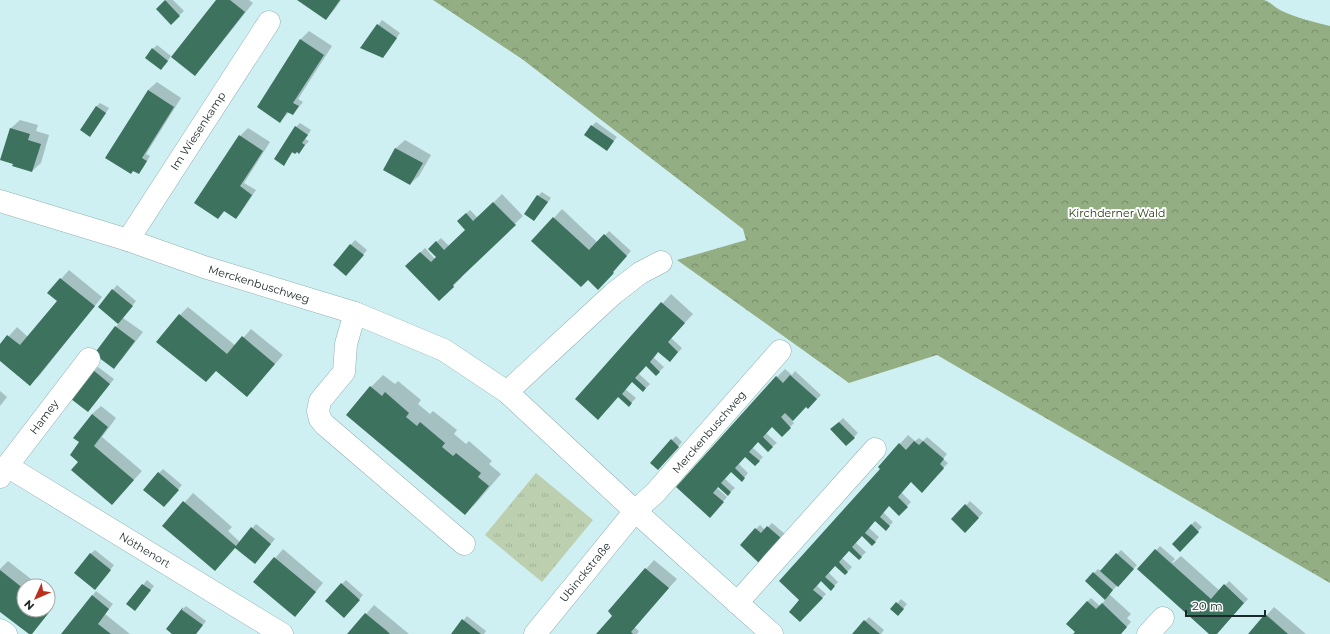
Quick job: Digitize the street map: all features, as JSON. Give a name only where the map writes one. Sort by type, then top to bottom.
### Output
[{"type":"street","name":"Im Wiesenkamp","points":[[128,240],[268,22]]},
{"type":"street","name":"Merckenbuschweg","points":[[0,200],[128,240],[204,267],[354,313],[444,350],[507,392],[635,511],[772,634]]},
{"type":"street","points":[[507,392],[613,294],[640,273],[661,262]]},
{"type":"street","points":[[354,313],[346,344],[344,372],[320,401],[318,411],[320,419],[325,425],[464,544]]},
{"type":"street","name":"Merckenbuschweg","points":[[635,511],[655,493],[780,351]]},
{"type":"street","name":"Hamey","points":[[3,471],[89,359]]},
{"type":"street","points":[[737,602],[875,449]]},
{"type":"street","name":"Nöthenort","points":[[3,471],[282,634]]},
{"type":"street","name":"Ubinckstraße","points":[[535,634],[635,511]]},
{"type":"street","points":[[0,630],[6,634]]},
{"type":"green space","name":"Kirchderner Wald","points":[[433,0],[1264,0],[1280,10],[1306,20],[1330,26],[1330,583],[937,355],[849,383],[677,260],[746,240],[743,229],[522,59]]},
{"type":"green space","points":[[536,473],[593,520],[542,582],[485,535]]},
{"type":"building","points":[[165,0],[180,16],[171,25],[156,9]]},
{"type":"building","points":[[216,0],[230,0],[245,12],[195,76],[171,57]]},
{"type":"building","points":[[297,0],[340,0],[326,20]]},
{"type":"building","points":[[377,24],[397,38],[383,58],[360,48]]},
{"type":"building","points":[[300,39],[324,55],[293,103],[299,106],[293,115],[287,112],[280,123],[257,107]]},
{"type":"building","points":[[152,48],[168,61],[161,70],[145,58]]},
{"type":"building","points":[[148,90],[174,107],[142,158],[147,161],[139,174],[133,171],[131,174],[105,158]]},
{"type":"building","points":[[96,106],[106,113],[90,137],[80,130]]},
{"type":"building","points":[[591,125],[614,141],[607,151],[584,135]]},
{"type":"building","points":[[295,126],[308,135],[302,143],[305,145],[299,154],[297,152],[295,154],[292,152],[284,166],[274,159]]},
{"type":"building","points":[[10,128],[30,134],[28,140],[41,144],[32,172],[12,166],[13,164],[0,160]]},
{"type":"building","points":[[239,135],[263,151],[240,186],[252,195],[236,219],[224,211],[218,219],[194,203]]},
{"type":"building","points":[[395,148],[423,163],[410,185],[383,170]]},
{"type":"building","points":[[537,195],[548,202],[534,221],[524,214]]},
{"type":"building","points":[[493,202],[516,225],[453,285],[454,287],[439,301],[405,266],[420,252],[431,262],[436,257],[428,249],[436,241],[444,250],[465,230],[457,221],[466,213],[473,221]]},
{"type":"building","points":[[553,217],[589,250],[604,234],[627,256],[598,290],[588,280],[581,287],[531,241]]},
{"type":"building","points":[[350,244],[364,255],[346,276],[333,265]]},
{"type":"building","points":[[60,278],[95,306],[30,386],[0,361],[0,344],[7,335],[20,345],[57,301],[47,293]]},
{"type":"building","points":[[112,289],[133,306],[118,324],[98,307]]},
{"type":"building","points":[[661,302],[685,323],[668,342],[678,352],[670,362],[658,352],[650,362],[660,372],[656,376],[646,366],[635,378],[646,388],[643,392],[632,382],[622,394],[632,403],[629,407],[618,397],[598,420],[575,399]]},
{"type":"building","points":[[179,314],[227,354],[242,336],[275,364],[247,397],[216,371],[206,382],[156,342]]},
{"type":"building","points":[[115,326],[135,341],[114,369],[94,354]]},
{"type":"building","points":[[93,370],[110,384],[88,412],[71,399]]},
{"type":"building","points":[[790,375],[817,399],[808,409],[806,407],[793,421],[785,413],[781,417],[791,428],[782,437],[772,427],[763,437],[773,447],[768,452],[758,442],[749,452],[760,461],[755,466],[745,457],[735,468],[745,478],[742,482],[731,472],[721,483],[731,492],[728,496],[718,487],[713,493],[724,502],[710,518],[676,487],[776,376],[783,383]]},
{"type":"building","points":[[370,386],[382,396],[385,392],[409,413],[406,417],[417,426],[420,422],[445,443],[442,447],[453,456],[456,453],[481,473],[478,477],[489,486],[465,515],[346,415]]},
{"type":"building","points":[[92,414],[108,427],[94,446],[134,480],[112,505],[71,470],[78,462],[70,455],[79,442],[73,438]]},
{"type":"building","points":[[839,422],[855,438],[846,446],[830,429]]},
{"type":"building","points":[[671,439],[679,447],[658,470],[650,463]]},
{"type":"building","points":[[914,441],[919,445],[923,441],[944,459],[940,464],[944,468],[922,493],[911,482],[898,497],[908,507],[899,516],[889,506],[880,517],[890,526],[886,531],[875,521],[865,533],[876,542],[872,546],[862,536],[852,547],[862,557],[859,560],[849,551],[839,562],[848,572],[845,575],[835,566],[825,577],[835,586],[831,591],[821,581],[813,590],[823,598],[800,622],[789,612],[799,600],[779,581],[880,469],[878,467],[899,443],[906,450]]},
{"type":"building","points":[[158,472],[179,490],[164,507],[143,490]]},
{"type":"building","points":[[183,501],[236,546],[251,527],[271,544],[255,564],[235,548],[215,571],[162,526]]},
{"type":"building","points":[[965,504],[979,518],[965,533],[951,519]]},
{"type":"building","points":[[1191,524],[1199,532],[1180,552],[1172,544]]},
{"type":"building","points":[[767,526],[781,538],[759,563],[740,545],[755,528],[761,533]]},
{"type":"building","points":[[1155,549],[1211,599],[1224,584],[1244,603],[1217,634],[1209,634],[1137,569]]},
{"type":"building","points":[[90,553],[111,570],[95,590],[74,573]]},
{"type":"building","points":[[1116,553],[1134,569],[1118,587],[1100,571]]},
{"type":"building","points":[[274,557],[316,592],[295,617],[253,582]]},
{"type":"building","points":[[645,568],[669,588],[631,632],[633,634],[596,634],[612,616],[608,611]]},
{"type":"building","points":[[0,570],[16,583],[16,618],[45,618],[32,634],[29,634],[0,612]]},
{"type":"building","points":[[1093,572],[1113,590],[1105,600],[1085,581]]},
{"type":"building","points":[[341,583],[360,600],[344,618],[325,601]]},
{"type":"building","points":[[142,584],[151,590],[135,611],[126,604]]},
{"type":"building","points":[[92,595],[109,609],[98,624],[111,634],[61,634]]},
{"type":"building","points":[[1087,601],[1096,609],[1102,603],[1127,627],[1121,634],[1073,634],[1075,632],[1066,624]]},
{"type":"building","points":[[896,602],[904,609],[898,616],[890,609]]},
{"type":"building","points":[[183,607],[182,610],[203,625],[196,634],[172,634],[166,629]]},
{"type":"building","points":[[365,613],[387,631],[390,634],[347,634]]},
{"type":"building","points":[[1265,614],[1288,634],[1248,634]]},
{"type":"building","points":[[462,619],[481,634],[451,634]]},
{"type":"building","points":[[864,620],[880,634],[852,634]]}]
